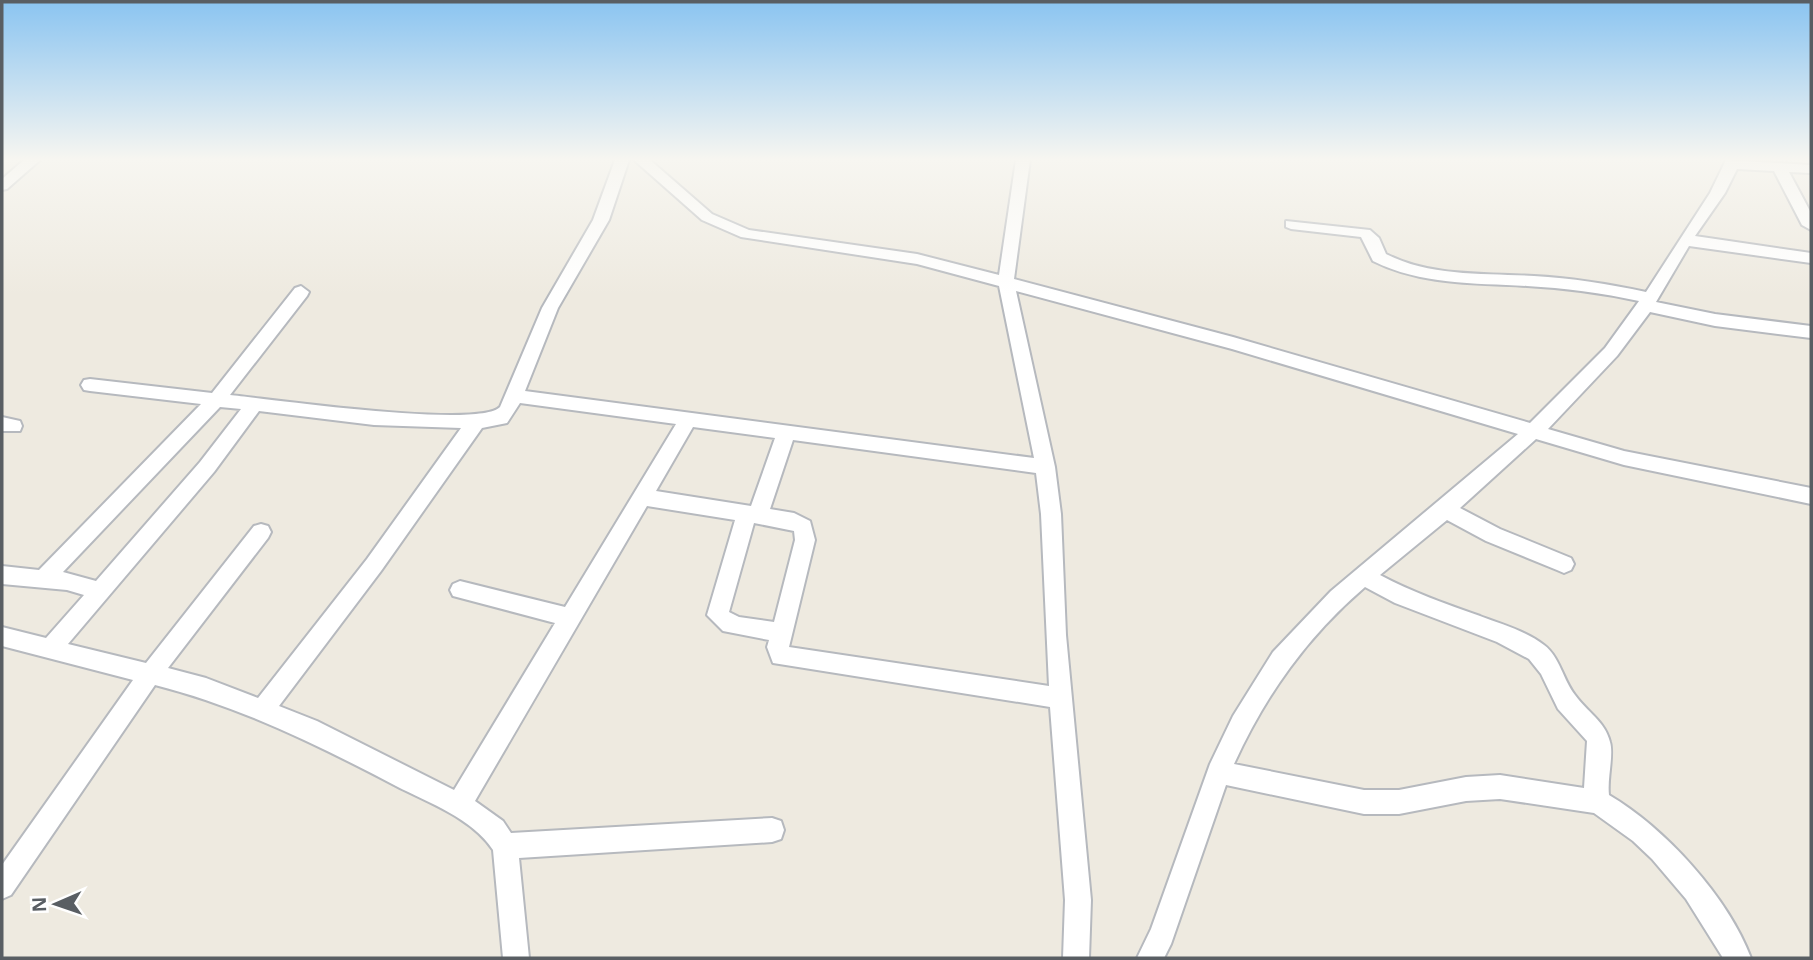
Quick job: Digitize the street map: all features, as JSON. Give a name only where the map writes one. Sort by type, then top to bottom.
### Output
[{"type":"street","points":[[90,385],[374,418],[476,422],[501,418],[516,396],[550,308],[601,220],[606,205]]},
{"type":"street","points":[[693,205],[707,217],[746,234],[874,251],[1006,282],[1246,347],[1624,458],[1811,496]]},
{"type":"street","points":[[1017,205],[1006,282],[1045,467],[1051,514],[1055,635],[1076,862],[1076,958]]},
{"type":"street","points":[[1150,958],[1161,935],[1217,772],[1248,709],[1282,657],[1323,612],[1445,510],[1533,430],[1603,361],[1648,301],[1685,240],[1712,205]]},
{"type":"street","points":[[1799,205],[1810,225]]},
{"type":"street","points":[[1291,224],[1365,233],[1371,238],[1379,257],[1405,268],[1450,275],[1588,286],[1715,320],[1811,332]]},
{"type":"street","points":[[1685,240],[1811,258]]},
{"type":"street","points":[[44,578],[216,400],[301,292]]},
{"type":"street","points":[[516,396],[1045,467]]},
{"type":"street","points":[[50,649],[207,467],[255,404]]},
{"type":"street","points":[[458,805],[688,420]]},
{"type":"street","points":[[263,710],[374,565],[476,422]]},
{"type":"street","points":[[782,632],[732,625],[723,622],[718,615],[752,515],[786,433]]},
{"type":"street","points":[[641,497],[794,521],[803,527],[805,540],[778,647],[781,656],[1061,698]]},
{"type":"street","points":[[1445,510],[1493,535],[1564,564]]},
{"type":"street","points":[[2,886],[152,672],[261,532]]},
{"type":"street","points":[[2,575],[44,578],[100,591]]},
{"type":"street","points":[[1364,576],[1402,597],[1505,635],[1537,652],[1549,667],[1566,702],[1596,734],[1600,745],[1595,777],[1598,802]]},
{"type":"street","points":[[460,590],[571,618]]},
{"type":"street","points":[[2,637],[152,672],[206,688],[362,754],[458,805],[494,830],[505,846],[516,958]]},
{"type":"street","points":[[1217,772],[1364,802],[1399,802],[1466,789],[1500,787],[1598,802],[1625,817],[1651,838],[1716,920],[1738,958]]},
{"type":"street","points":[[505,846],[772,830]]}]
